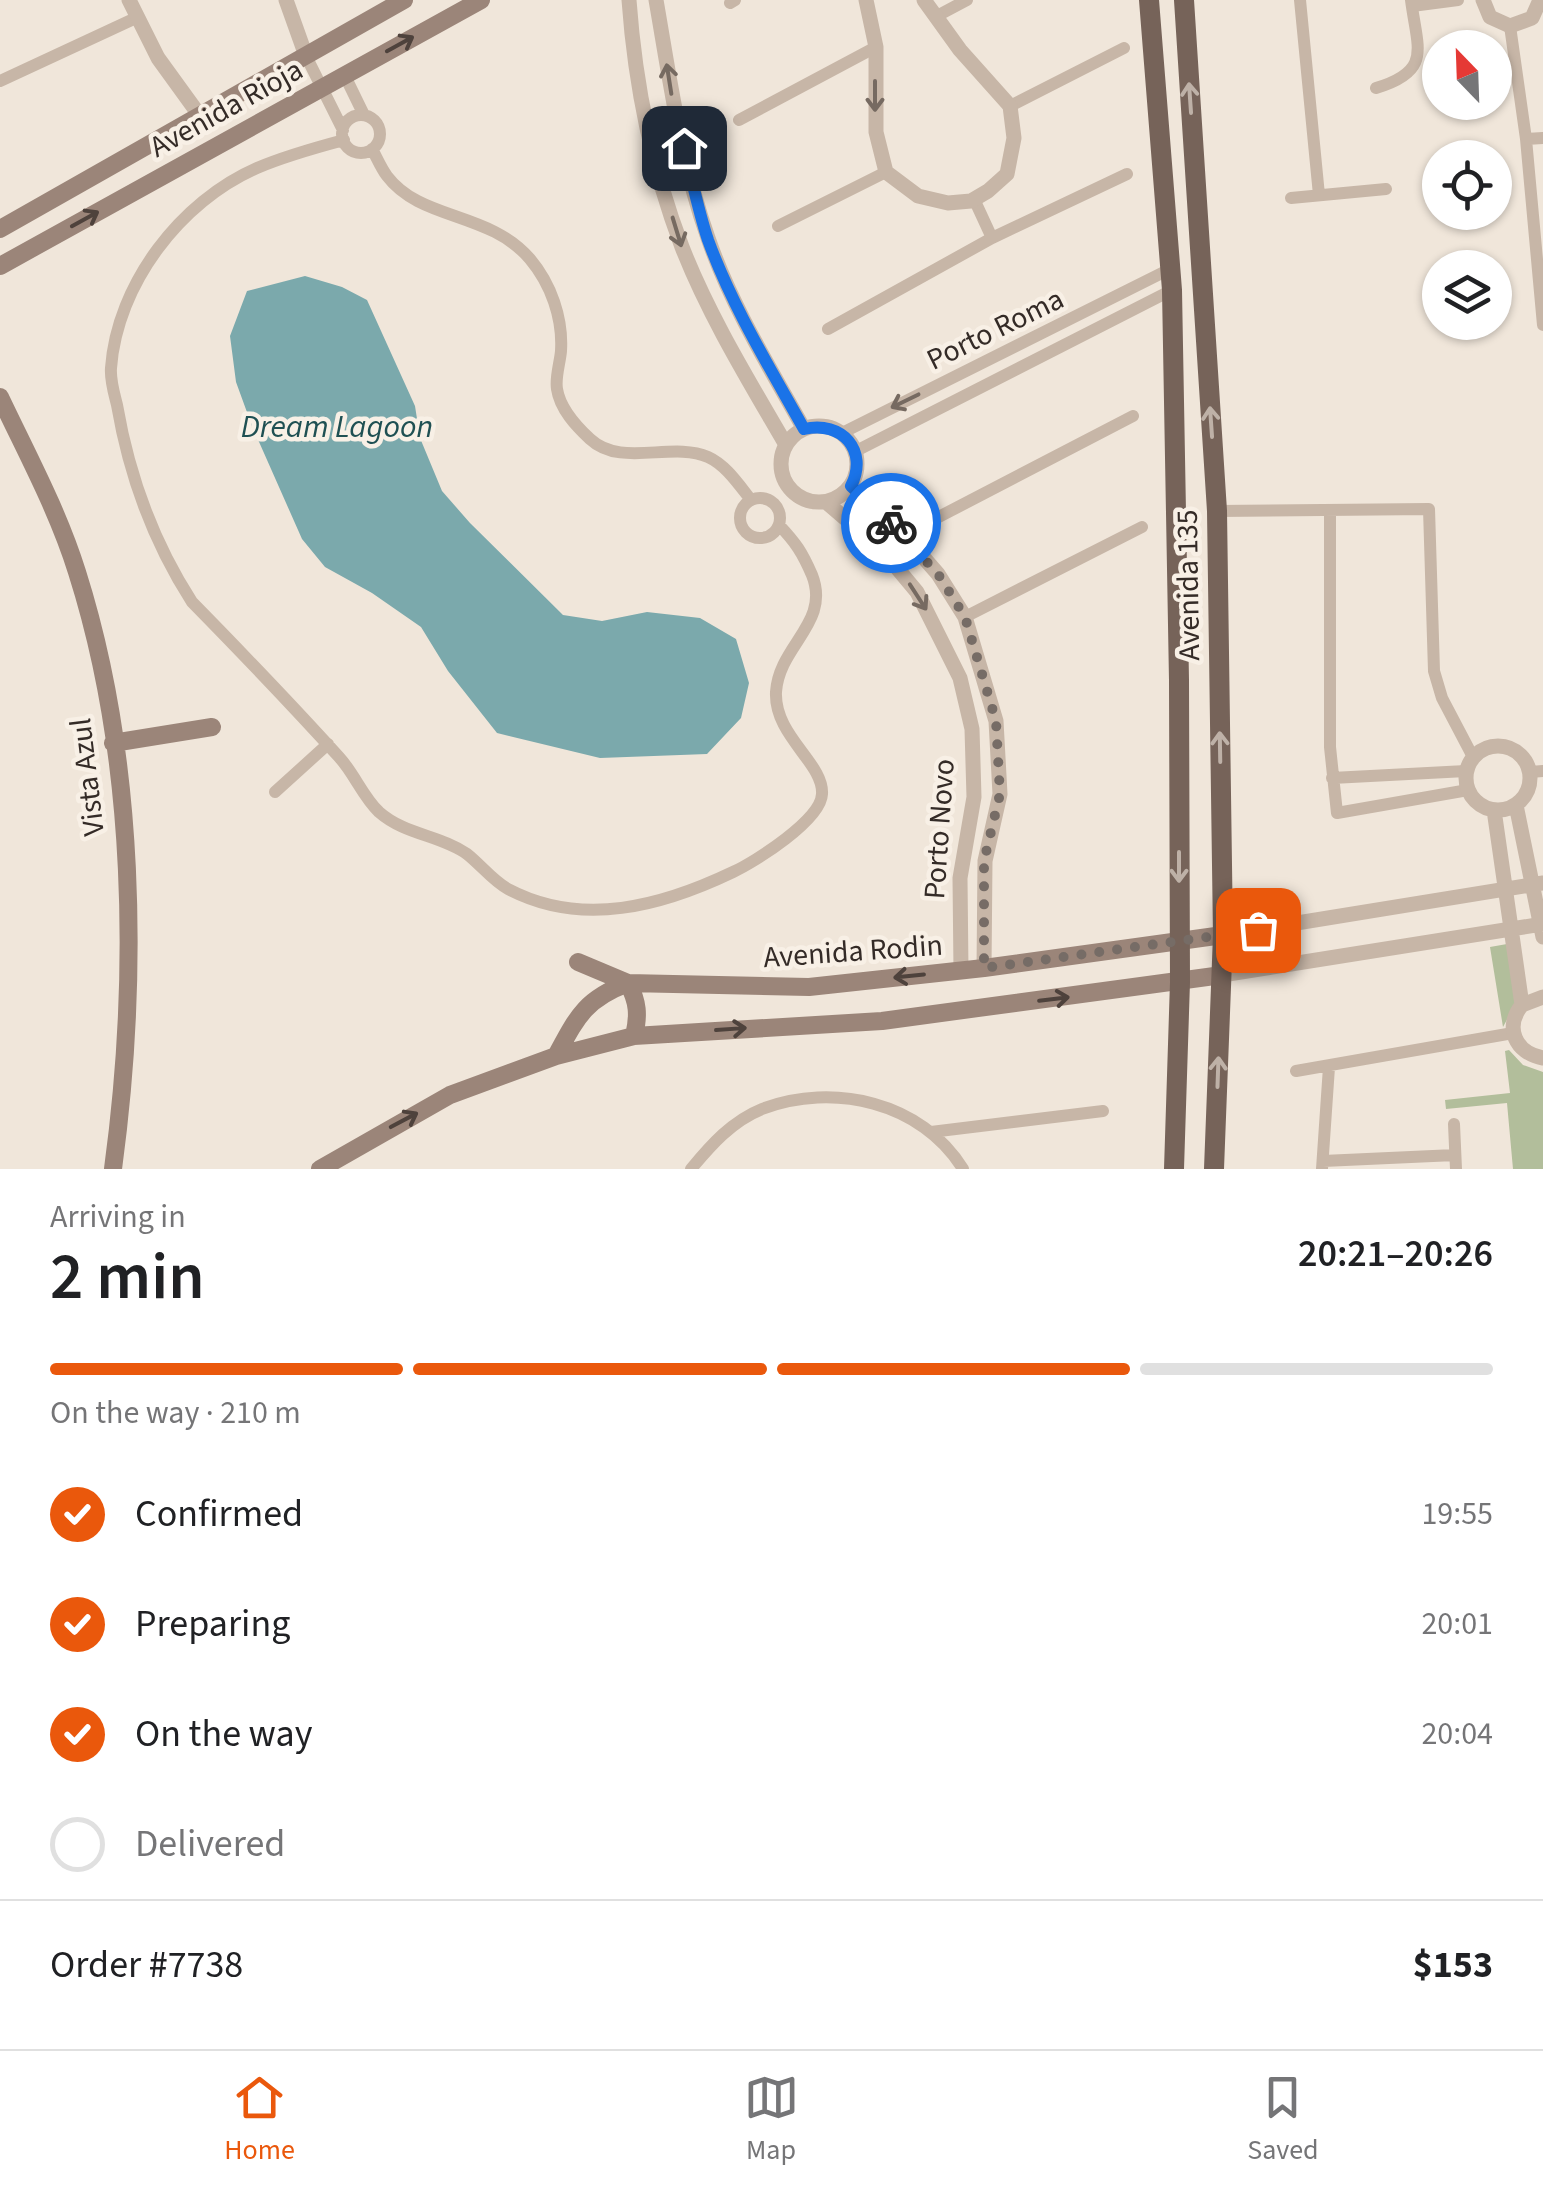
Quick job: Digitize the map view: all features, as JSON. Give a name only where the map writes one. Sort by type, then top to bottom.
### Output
[{"type":"main road","name":"Avenida Rioja","points":[[0,229],[404,0]]},
{"type":"main road","name":"Avenida Rioja","points":[[0,266],[481,0]]},
{"type":"main road","name":"Avenida 135","points":[[1150,0],[1171,280],[1179,680],[1180,982],[1174,1169]]},
{"type":"main road","name":"Avenida 135","points":[[1184,0],[1217,511],[1223,936],[1214,1169]]},
{"type":"main road","name":"Vista Azul","points":[[0,397],[77,571],[94,636],[113,743],[126,880],[128,1005],[113,1169]]},
{"type":"main road","points":[[113,743],[212,727]]},
{"type":"main road","name":"Avenida Rodin","points":[[628,982],[809,987],[1223,936]]},
{"type":"main road","points":[[578,962],[628,982],[638,1001],[634,1036]]},
{"type":"main road","points":[[320,1169],[450,1095],[556,1056],[634,1036],[882,1021],[1222,975]]},
{"type":"main road","points":[[556,1056],[588,1002],[628,982]]},
{"type":"street","points":[[129,0],[158,58],[200,116]]},
{"type":"street","points":[[286,0],[306,56],[343,135],[355,152],[372,149],[379,140],[380,129],[364,115],[344,74]]},
{"type":"street","points":[[629,0],[644,125],[682,248],[738,361],[786,444]]},
{"type":"street","points":[[656,0],[676,118],[708,238],[733,297],[804,429]]},
{"type":"street","points":[[866,0],[876,46],[876,132],[886,172],[918,196],[948,203],[974,199],[1007,174],[1014,138],[1010,106],[960,50],[924,0]]},
{"type":"street","points":[[936,17],[967,0]]},
{"type":"street","points":[[1300,0],[1319,195]]},
{"type":"street","points":[[1376,88],[1401,80],[1414,68],[1418,50],[1412,3],[1458,0]]},
{"type":"street","points":[[1483,0],[1490,17],[1510,26],[1532,18],[1540,0]]},
{"type":"street","points":[[0,81],[138,17]]},
{"type":"street","points":[[1510,26],[1539,243],[1543,325]]},
{"type":"street","points":[[740,120],[876,46]]},
{"type":"street","points":[[1010,106],[1124,48]]},
{"type":"street","points":[[364,115],[350,118],[343,135],[254,169],[225,185],[188,214],[155,252],[133,289],[110,370],[124,448],[142,502],[175,576],[192,602],[328,744],[377,810],[406,831],[448,843],[467,854],[506,888],[558,908],[613,910],[659,902],[758,860],[815,812],[822,794],[817,775],[779,717],[776,691],[785,659],[818,608],[817,588],[800,547],[778,525],[776,506],[764,498],[751,500],[740,515],[746,533],[764,538],[778,525]]},
{"type":"street","points":[[1526,139],[1543,138]]},
{"type":"street","points":[[372,149],[388,178],[416,200],[491,227],[530,259],[553,299],[560,323],[557,389],[566,414],[593,443],[616,452],[706,456],[722,466],[751,500]]},
{"type":"street","points":[[778,226],[886,172]]},
{"type":"street","points":[[828,329],[992,238],[1128,174]]},
{"type":"street","points":[[1291,198],[1386,189]]},
{"type":"street","points":[[974,199],[992,238]]},
{"type":"street","name":"Porto Roma","points":[[842,433],[1122,293],[1171,280]]},
{"type":"street","name":"Porto Roma","points":[[856,451],[1131,310],[1171,280]]},
{"type":"street","points":[[1122,293],[1131,310]]},
{"type":"street","points":[[885,554],[904,535],[1133,416]]},
{"type":"street","points":[[830,427],[842,433],[856,451],[856,476],[844,494],[826,502],[802,499],[791,492],[781,469],[786,444],[804,429],[830,427]]},
{"type":"street","name":"Porto Novo","points":[[851,486],[904,535],[938,574],[965,617],[996,721],[1000,794],[983,880],[984,968]]},
{"type":"street","name":"Porto Novo","points":[[826,502],[885,554],[917,592],[960,678],[972,729],[974,798],[960,878],[961,971]]},
{"type":"street","points":[[1217,511],[1428,510],[1434,671],[1470,764],[1468,790],[1480,805],[1494,810],[1516,805],[1536,771],[1507,747],[1488,748],[1470,764],[1332,778]]},
{"type":"street","points":[[1330,511],[1332,778],[1337,813],[1468,790]]},
{"type":"street","points":[[965,617],[1142,528]]},
{"type":"street","points":[[275,792],[328,744]]},
{"type":"street","points":[[1222,975],[1511,929],[1542,929],[1538,884],[1516,805]]},
{"type":"street","points":[[1494,810],[1522,1005]]},
{"type":"street","name":"Avenida Rodin","points":[[1223,936],[1538,884]]},
{"type":"street","points":[[1543,997],[1522,1005],[1516,1013],[1513,1033],[1523,1051],[1543,1058]]},
{"type":"street","points":[[1296,1071],[1513,1033]]},
{"type":"street","points":[[1329,1067],[1322,1165],[1455,1162],[1454,1124]]},
{"type":"street","points":[[690,1169],[721,1134],[759,1110],[803,1097],[848,1097],[892,1109],[931,1132],[963,1169]]},
{"type":"street","points":[[931,1132],[1103,1111]]},
{"type":"green space","points":[[1507,944],[1517,1001],[1503,1027],[1490,947]]},
{"type":"green space","points":[[1509,1050],[1523,1065],[1543,1072],[1543,1169],[1513,1169],[1507,1103],[1446,1109],[1445,1100],[1510,1093],[1505,1051]]},
{"type":"water","name":"Dream Lagoon","points":[[305,276],[342,287],[367,300],[415,406],[420,438],[442,491],[563,615],[602,621],[647,612],[700,618],[736,639],[749,683],[741,718],[707,754],[600,758],[497,733],[448,671],[421,627],[325,567],[302,539],[252,426],[236,382],[230,336],[247,291]]},
{"type":"way so far","points":[[891,523],[938,574],[965,617],[996,721],[1000,794],[984,861],[984,968],[1258,930]]},
{"type":"route","points":[[684,148],[708,238],[733,297],[804,429],[830,427],[850,441],[858,463],[851,486],[891,523]]}]
